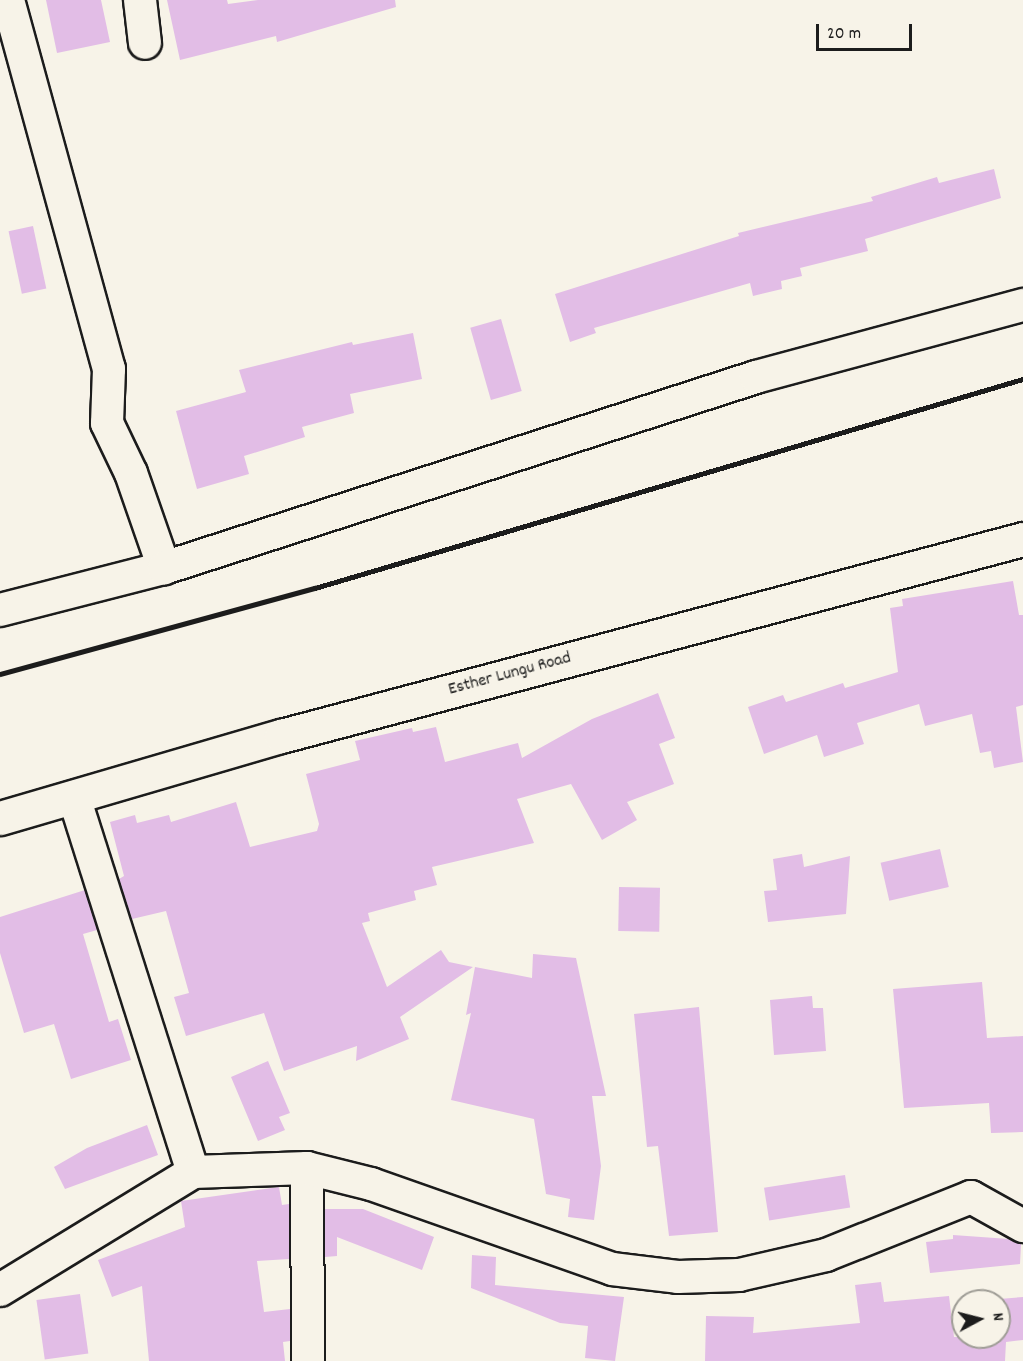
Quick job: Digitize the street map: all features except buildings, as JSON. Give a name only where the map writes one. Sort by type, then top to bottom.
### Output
[{"type":"street","points":[[8,0],[109,369],[107,423],[131,473],[164,568]]},
{"type":"street","points":[[140,0],[145,43]]},
{"type":"street","points":[[0,610],[164,568],[756,377],[1023,305]]},
{"type":"street","name":"Esther Lungu Road","points":[[0,818],[281,736],[1023,539]]},
{"type":"street","points":[[74,797],[193,1172]]},
{"type":"street","points":[[307,1168],[308,1361]]},
{"type":"street","points":[[0,1290],[193,1172],[307,1168],[371,1184],[612,1269],[678,1277],[739,1275],[826,1255],[971,1197],[1023,1226]]},
{"type":"railway","points":[[0,674],[315,588],[1023,379]]}]
